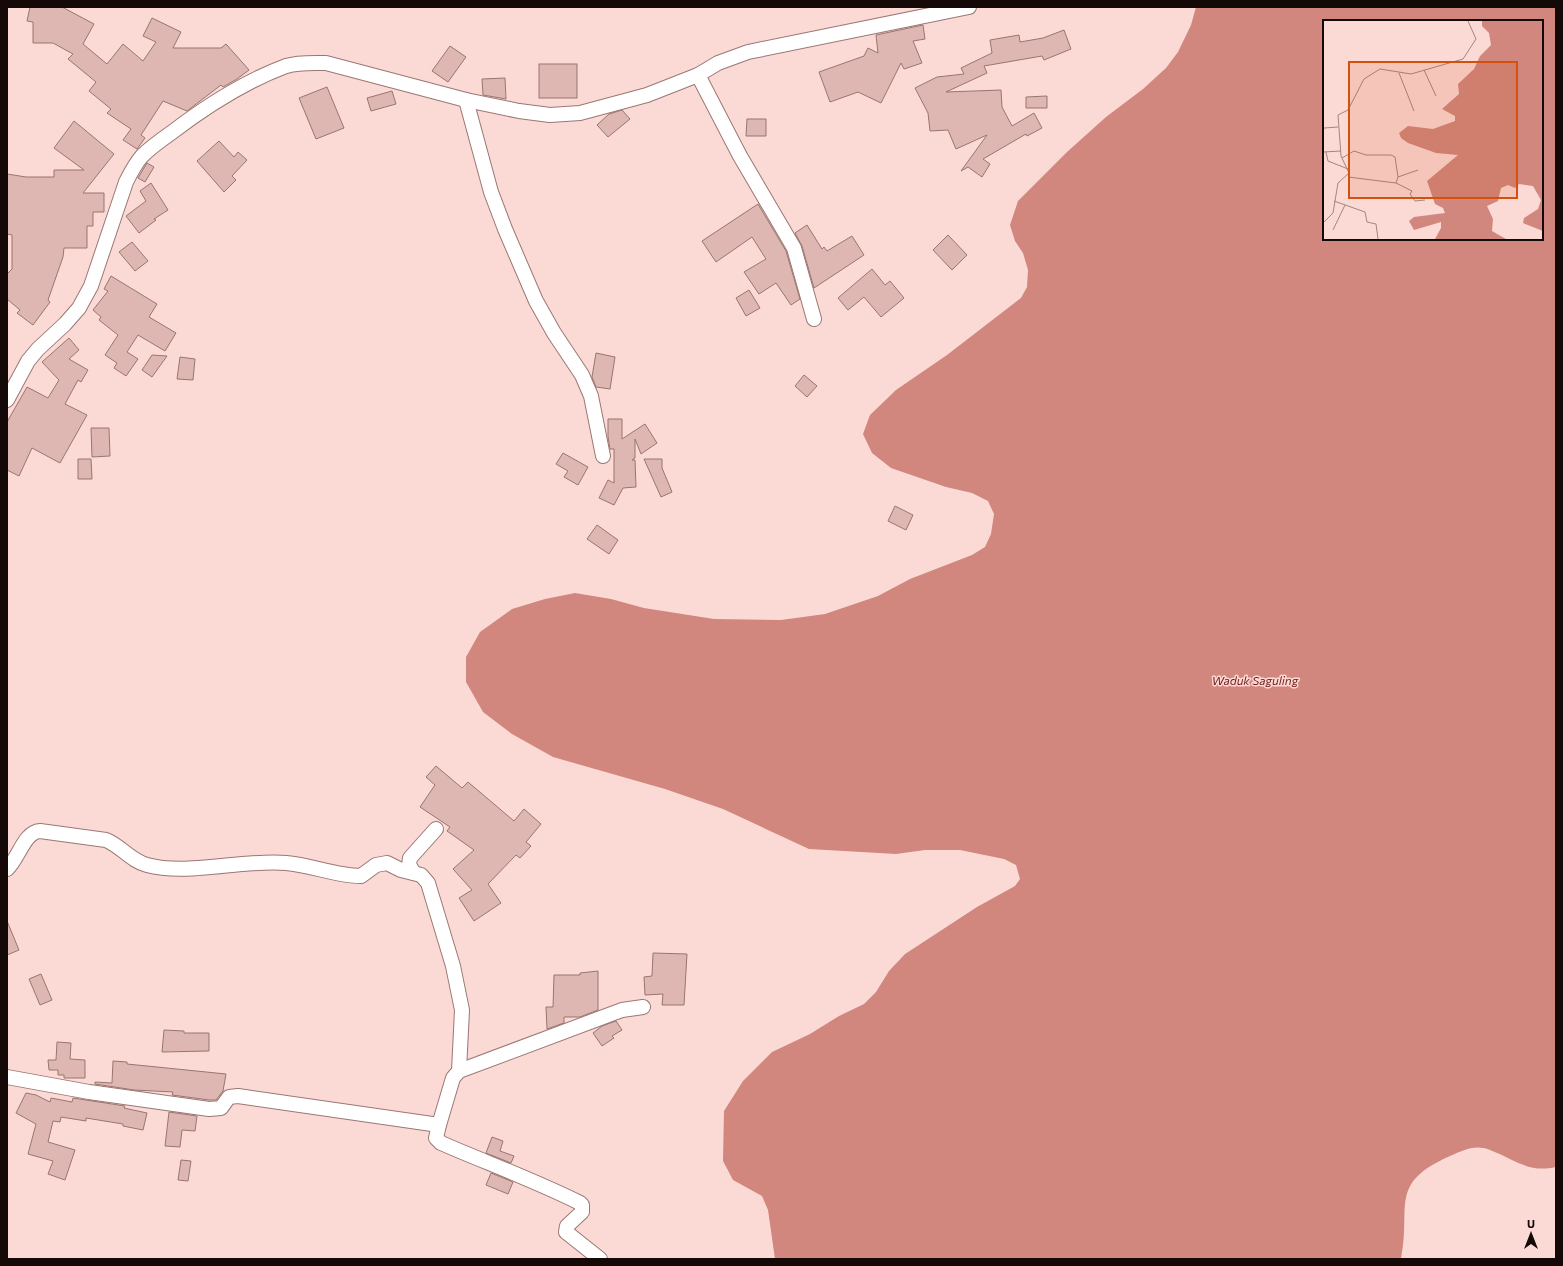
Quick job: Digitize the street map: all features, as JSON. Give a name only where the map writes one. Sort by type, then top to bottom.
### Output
[{"type":"street","points":[[7,400],[28,361],[79,308],[92,286],[120,200],[132,169],[152,147],[188,121],[241,88],[288,66],[307,63],[326,63],[466,100],[550,115],[580,113],[647,95],[698,75],[718,63],[748,52],[969,7]]},
{"type":"street","points":[[698,75],[740,156],[794,248],[814,319]]},
{"type":"street","points":[[466,100],[491,192],[505,230],[536,300],[554,333],[582,375],[591,396],[603,456]]},
{"type":"street","points":[[414,873],[409,866],[410,858],[436,829]]},
{"type":"street","points":[[7,870],[31,832],[40,830],[106,840],[140,863],[160,867],[197,868],[252,863],[288,863],[361,876],[381,863],[421,876],[428,883],[459,989],[462,1010],[459,1071]]},
{"type":"street","points":[[600,1259],[566,1232],[567,1226],[582,1212],[582,1206],[580,1203],[536,1182],[493,1166],[441,1143],[436,1138],[453,1078],[459,1071],[622,1010],[643,1007]]},
{"type":"street","points":[[7,1077],[97,1093],[209,1109],[221,1108],[229,1097],[238,1096],[439,1125]]},
{"type":"water","name":"Waduk Saguling","points":[[1196,7],[1556,7],[1556,1167],[1530,1167],[1485,1148],[1470,1148],[1430,1166],[1417,1176],[1410,1187],[1406,1198],[1404,1241],[1401,1259],[775,1259],[768,1210],[762,1196],[733,1180],[723,1161],[724,1111],[743,1081],[772,1052],[810,1034],[839,1016],[864,1004],[876,992],[889,971],[905,954],[977,907],[1015,886],[1020,879],[1016,865],[1004,859],[960,850],[925,850],[896,854],[809,849],[723,809],[665,789],[553,757],[512,734],[483,712],[466,682],[466,657],[480,632],[512,609],[545,599],[575,593],[611,599],[644,608],[714,619],[781,620],[825,614],[878,596],[910,579],[972,555],[985,547],[991,534],[994,514],[988,501],[972,493],[946,487],[891,468],[872,453],[863,434],[870,415],[896,390],[947,355],[1021,298],[1027,287],[1028,270],[1023,253],[1015,241],[1010,225],[1018,201],[1067,152],[1106,117],[1143,89],[1166,68],[1178,52],[1191,25]]},
{"type":"building","points":[[30,7],[62,7],[94,24],[83,44],[107,64],[123,44],[143,61],[156,42],[143,36],[152,18],[181,32],[173,48],[221,48],[226,44],[249,70],[223,87],[221,85],[187,111],[163,101],[141,135],[145,138],[137,149],[123,140],[131,129],[107,113],[111,109],[89,91],[96,82],[68,59],[73,54],[53,43],[33,43],[33,22],[27,21]]},
{"type":"building","points":[[923,25],[925,39],[913,41],[922,63],[904,69],[901,63],[881,103],[858,92],[830,102],[819,72],[864,56],[868,48],[878,53],[876,35]]},
{"type":"building","points":[[1064,30],[1071,49],[1044,60],[1042,56],[984,66],[987,73],[946,92],[1001,90],[1002,107],[1012,126],[1034,113],[1042,128],[1027,136],[1026,134],[983,159],[990,164],[982,177],[968,167],[961,171],[987,135],[956,149],[948,130],[930,131],[928,113],[915,88],[937,77],[964,74],[961,68],[992,53],[990,40],[1019,35],[1020,42],[1043,38]]},
{"type":"building","points":[[450,46],[466,57],[448,82],[432,71]]},
{"type":"building","points":[[539,64],[577,64],[577,98],[539,98]]},
{"type":"building","points":[[505,78],[506,99],[483,95],[482,79]]},
{"type":"building","points":[[327,87],[344,128],[316,139],[299,98]]},
{"type":"building","points":[[392,91],[396,104],[371,111],[367,98]]},
{"type":"building","points":[[1047,96],[1047,108],[1026,108],[1026,97]]},
{"type":"building","points":[[622,110],[630,119],[608,137],[597,125],[609,114]]},
{"type":"building","points":[[747,119],[766,119],[766,136],[746,136]]},
{"type":"building","points":[[74,121],[114,154],[83,193],[104,193],[104,212],[93,212],[93,226],[87,226],[87,248],[64,248],[63,257],[48,300],[50,302],[33,325],[17,313],[20,310],[7,299],[7,274],[12,269],[12,235],[7,234],[7,174],[26,177],[54,177],[54,170],[84,170],[54,148]]},
{"type":"building","points":[[219,141],[234,157],[238,152],[247,160],[232,176],[236,180],[224,192],[197,161]]},
{"type":"building","points":[[147,163],[154,167],[145,182],[138,178]]},
{"type":"building","points":[[151,183],[168,210],[154,219],[156,220],[139,233],[126,216],[146,201],[140,191]]},
{"type":"building","points":[[758,204],[786,251],[800,299],[791,305],[776,283],[759,294],[744,272],[766,259],[752,237],[716,262],[702,241]]},
{"type":"building","points":[[807,225],[822,249],[824,247],[827,251],[852,236],[864,255],[814,288],[802,246],[795,233]]},
{"type":"building","points":[[948,235],[967,255],[952,270],[933,250]]},
{"type":"building","points":[[132,242],[148,261],[135,271],[119,252]]},
{"type":"building","points":[[872,269],[885,285],[890,281],[904,298],[881,317],[864,297],[848,310],[838,298]]},
{"type":"building","points":[[111,276],[157,304],[149,317],[176,333],[165,351],[138,335],[127,352],[138,359],[126,376],[114,368],[117,363],[105,355],[118,335],[99,320],[101,317],[93,310],[108,291],[104,289]]},
{"type":"building","points":[[749,290],[760,308],[746,316],[736,298]]},
{"type":"building","points":[[69,338],[79,350],[69,359],[88,370],[81,382],[78,380],[65,404],[87,415],[60,463],[32,448],[19,476],[7,470],[7,422],[27,387],[48,398],[59,380],[42,362]]},
{"type":"building","points":[[596,353],[615,357],[610,389],[596,387],[592,377]]},
{"type":"building","points":[[152,355],[167,356],[152,377],[142,370]]},
{"type":"building","points":[[180,357],[195,359],[193,380],[177,379]]},
{"type":"building","points":[[804,375],[817,386],[807,397],[795,386]]},
{"type":"building","points":[[608,419],[622,419],[622,439],[645,424],[657,443],[641,454],[635,439],[635,458],[632,460],[635,460],[636,487],[623,488],[614,505],[599,498],[608,480],[614,483],[614,449],[610,449]]},
{"type":"building","points":[[91,428],[109,428],[110,456],[92,457]]},
{"type":"building","points":[[563,453],[588,467],[578,485],[564,477],[568,471],[556,464]]},
{"type":"building","points":[[78,459],[91,459],[92,479],[78,479]]},
{"type":"building","points":[[644,459],[662,459],[662,468],[672,492],[661,497]]},
{"type":"building","points":[[895,506],[913,515],[906,530],[888,521]]},
{"type":"building","points":[[597,525],[618,540],[609,554],[587,539]]},
{"type":"building","points":[[436,766],[462,788],[468,782],[514,821],[524,809],[541,824],[526,842],[531,846],[520,858],[516,855],[488,884],[501,903],[474,921],[459,898],[472,890],[453,869],[474,850],[447,831],[450,827],[420,807],[435,785],[426,777]]},
{"type":"building","points":[[7,921],[19,950],[7,955]]},
{"type":"building","points":[[653,953],[687,954],[684,1005],[662,1005],[663,994],[645,995],[644,977],[652,976]]},
{"type":"building","points":[[598,971],[598,1010],[580,1017],[564,1017],[564,1023],[547,1029],[546,1007],[553,1007],[554,975],[580,975],[580,973]]},
{"type":"building","points":[[41,974],[52,1000],[40,1005],[29,979]]},
{"type":"building","points":[[616,1021],[622,1030],[612,1036],[614,1038],[602,1046],[593,1033],[602,1026]]},
{"type":"building","points":[[164,1030],[184,1031],[184,1033],[209,1033],[209,1051],[162,1052]]},
{"type":"building","points":[[57,1042],[71,1043],[70,1059],[85,1060],[85,1078],[64,1078],[64,1075],[58,1075],[58,1070],[49,1070],[48,1060],[56,1060]]},
{"type":"building","points":[[113,1061],[127,1062],[127,1064],[226,1074],[223,1091],[216,1100],[209,1100],[172,1095],[173,1092],[134,1090],[95,1084],[95,1082],[112,1083]]},
{"type":"building","points":[[26,1093],[36,1095],[50,1102],[51,1098],[72,1102],[73,1098],[125,1106],[124,1108],[147,1113],[143,1130],[123,1126],[123,1124],[86,1118],[86,1121],[61,1117],[60,1122],[53,1121],[48,1142],[75,1150],[65,1180],[48,1174],[53,1161],[28,1154],[36,1124],[16,1113]]},
{"type":"building","points":[[169,1112],[197,1116],[195,1131],[182,1130],[180,1147],[165,1146]]},
{"type":"building","points":[[492,1137],[503,1141],[500,1151],[514,1156],[511,1163],[486,1153]]},
{"type":"building","points":[[181,1160],[191,1161],[188,1181],[178,1180]]},
{"type":"building","points":[[491,1173],[513,1182],[508,1194],[486,1185]]}]
